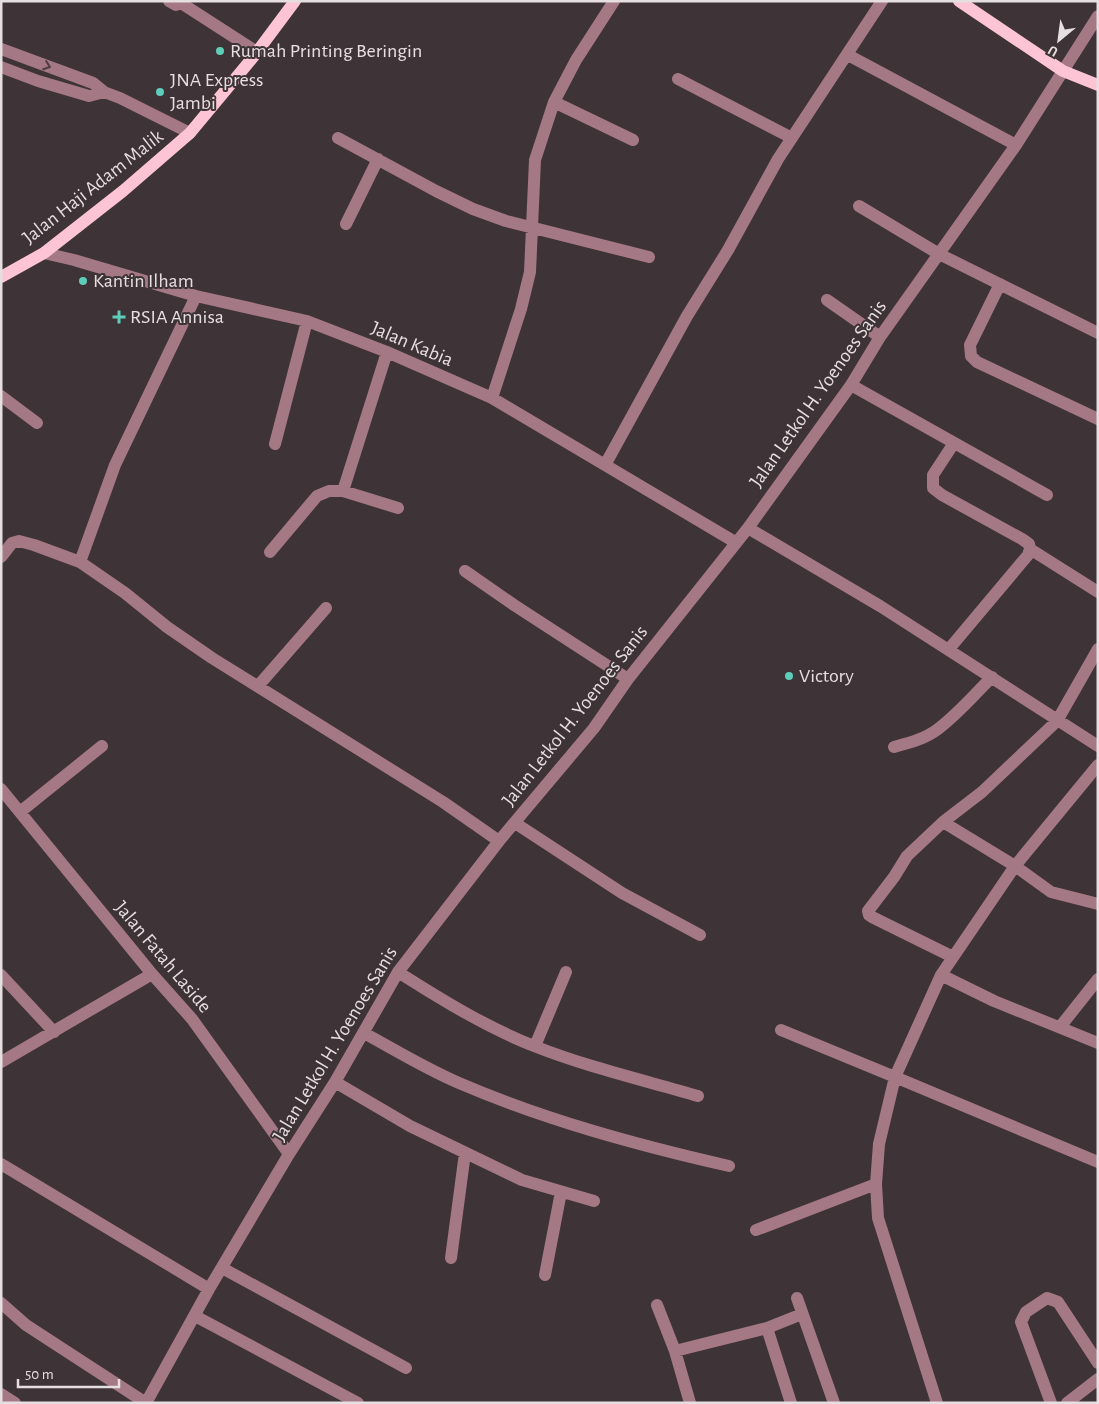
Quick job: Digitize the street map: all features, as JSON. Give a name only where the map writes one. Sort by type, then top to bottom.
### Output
[{"type":"main road","name":"Jalan Haji Adam Malik","points":[[1,277],[44,253],[123,191],[190,133],[257,52],[295,1]]},
{"type":"main road","points":[[960,1],[1063,72],[1098,85]]},
{"type":"street","points":[[169,1],[176,5],[181,3],[257,52]]},
{"type":"street","points":[[492,398],[521,309],[530,272],[535,160],[554,102],[576,60],[614,1]]},
{"type":"street","points":[[605,466],[687,316],[728,250],[778,159],[882,1]]},
{"type":"street","name":"Jalan Letkol H. Yoenoes Sanis","points":[[146,1403],[209,1289],[335,1082],[398,972],[499,841],[594,728],[628,679],[748,528],[851,385],[880,337],[1016,145],[1098,16]]},
{"type":"street","points":[[1,49],[93,83],[104,92],[190,133]]},
{"type":"street","points":[[848,55],[1016,145]]},
{"type":"street","points":[[1,67],[89,96],[104,92]]},
{"type":"street","points":[[678,79],[792,138]]},
{"type":"street","points":[[554,102],[633,140]]},
{"type":"street","points":[[338,138],[473,209],[506,221],[649,257]]},
{"type":"street","points":[[346,224],[378,159]]},
{"type":"street","points":[[859,206],[939,254],[1098,333]]},
{"type":"street","name":"Jalan Kabia","points":[[44,253],[196,296],[307,321],[387,352],[492,398],[736,542]]},
{"type":"street","points":[[1000,284],[970,345],[971,356],[977,362],[1095,422]]},
{"type":"street","points":[[80,562],[115,465],[196,296]]},
{"type":"street","points":[[827,300],[880,337]]},
{"type":"street","points":[[275,444],[307,321]]},
{"type":"street","points":[[343,491],[387,352]]},
{"type":"street","points":[[851,385],[1047,495]]},
{"type":"street","points":[[1,396],[37,424]]},
{"type":"street","points":[[949,649],[1028,555],[1030,549],[1030,544],[1022,539],[932,488],[933,475],[954,443]]},
{"type":"street","points":[[270,552],[317,496],[329,490],[343,491],[398,508]]},
{"type":"street","points":[[748,528],[949,649],[1098,746]]},
{"type":"street","points":[[1,557],[12,543],[19,541],[80,562],[190,642],[443,802],[499,841]]},
{"type":"street","points":[[1030,549],[1098,592]]},
{"type":"street","points":[[466,571],[514,605],[628,679]]},
{"type":"street","points":[[258,686],[326,608]]},
{"type":"street","points":[[953,957],[868,915],[868,911],[894,877],[907,856],[943,822],[982,792],[1057,721],[1098,649]]},
{"type":"street","points":[[894,747],[915,741],[937,730],[960,710],[992,677]]},
{"type":"street","points":[[20,812],[102,746]]},
{"type":"street","points":[[937,1403],[878,1218],[876,1184],[879,1144],[896,1076],[941,975],[1015,866],[1098,765]]},
{"type":"street","name":"Jalan Fatah Laside","points":[[1,789],[152,974],[192,1019],[290,1154]]},
{"type":"street","points":[[943,822],[1015,866],[1051,892],[1098,904]]},
{"type":"street","points":[[515,823],[622,893],[700,935]]},
{"type":"street","points":[[398,972],[491,1027],[535,1046],[577,1062],[698,1096]]},
{"type":"street","points":[[535,1046],[566,972]]},
{"type":"street","points":[[1,1062],[152,974]]},
{"type":"street","points":[[1,975],[54,1032]]},
{"type":"street","points":[[941,975],[994,1001],[1098,1043]]},
{"type":"street","points":[[1060,1027],[1098,979]]},
{"type":"street","points":[[780,1030],[896,1076],[1098,1162]]},
{"type":"street","points":[[364,1033],[458,1083],[537,1112],[650,1148],[729,1166]]},
{"type":"street","points":[[335,1082],[410,1126],[522,1180],[594,1201]]},
{"type":"street","points":[[451,1258],[465,1153]]},
{"type":"street","points":[[1,1164],[209,1289]]},
{"type":"street","points":[[756,1230],[876,1184]]},
{"type":"street","points":[[545,1275],[561,1192]]},
{"type":"street","points":[[222,1268],[406,1368]]},
{"type":"street","points":[[797,1298],[834,1403]]},
{"type":"street","points":[[1051,1403],[1021,1322],[1022,1316],[1026,1312],[1047,1298],[1058,1302],[1098,1363]]},
{"type":"street","points":[[1,1303],[26,1325],[146,1403]]},
{"type":"street","points":[[657,1305],[675,1352],[690,1403]]},
{"type":"street","points":[[675,1352],[767,1328],[802,1314]]},
{"type":"street","points":[[195,1316],[358,1403]]},
{"type":"street","points":[[767,1328],[791,1403]]},
{"type":"street","points":[[1067,1403],[1098,1379]]},
{"type":"street","points":[[1,1394],[15,1403]]},
{"type":"place","name":"Rumah Printing Beringin","points":[[220,51]]},
{"type":"place","name":"JNA Express Jambi","points":[[160,92]]},
{"type":"place","name":"Kantin Ilham","points":[[83,281]]},
{"type":"place","name":"RSIA Annisa","points":[[119,317]]},
{"type":"place","name":"Victory","points":[[789,676]]}]
